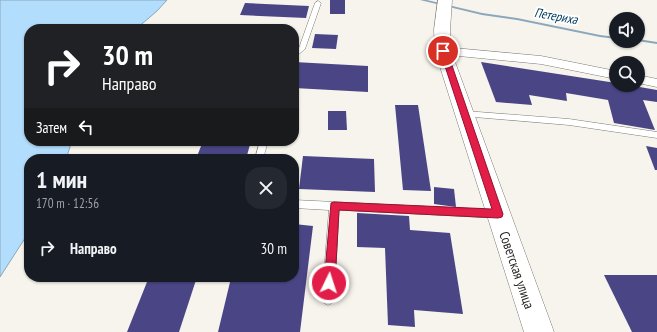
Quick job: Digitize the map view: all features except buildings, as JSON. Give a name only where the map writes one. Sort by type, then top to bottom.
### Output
[{"type":"main road","name":"Советская улица","points":[[445,0],[442,40],[464,114],[539,332]]},
{"type":"street","points":[[442,40],[609,74]]},
{"type":"street","points":[[645,80],[657,83]]},
{"type":"lane","points":[[299,52],[302,49],[318,3]]},
{"type":"lane","points":[[464,114],[569,122],[657,135]]},
{"type":"lane","points":[[299,204],[498,214]]},
{"type":"lane","points":[[328,299],[334,206]]},
{"type":"water","points":[[0,0],[167,0],[142,24],[24,24],[24,146],[70,146],[68,154],[24,154],[24,240],[0,277]]},
{"type":"waterway","name":"Петериха","points":[[422,0],[482,14],[517,19],[609,37]]},
{"type":"waterway","name":"Петериха","points":[[645,41],[657,43]]},
{"type":"route","points":[[329,283],[334,206],[498,214],[443,51]]}]
